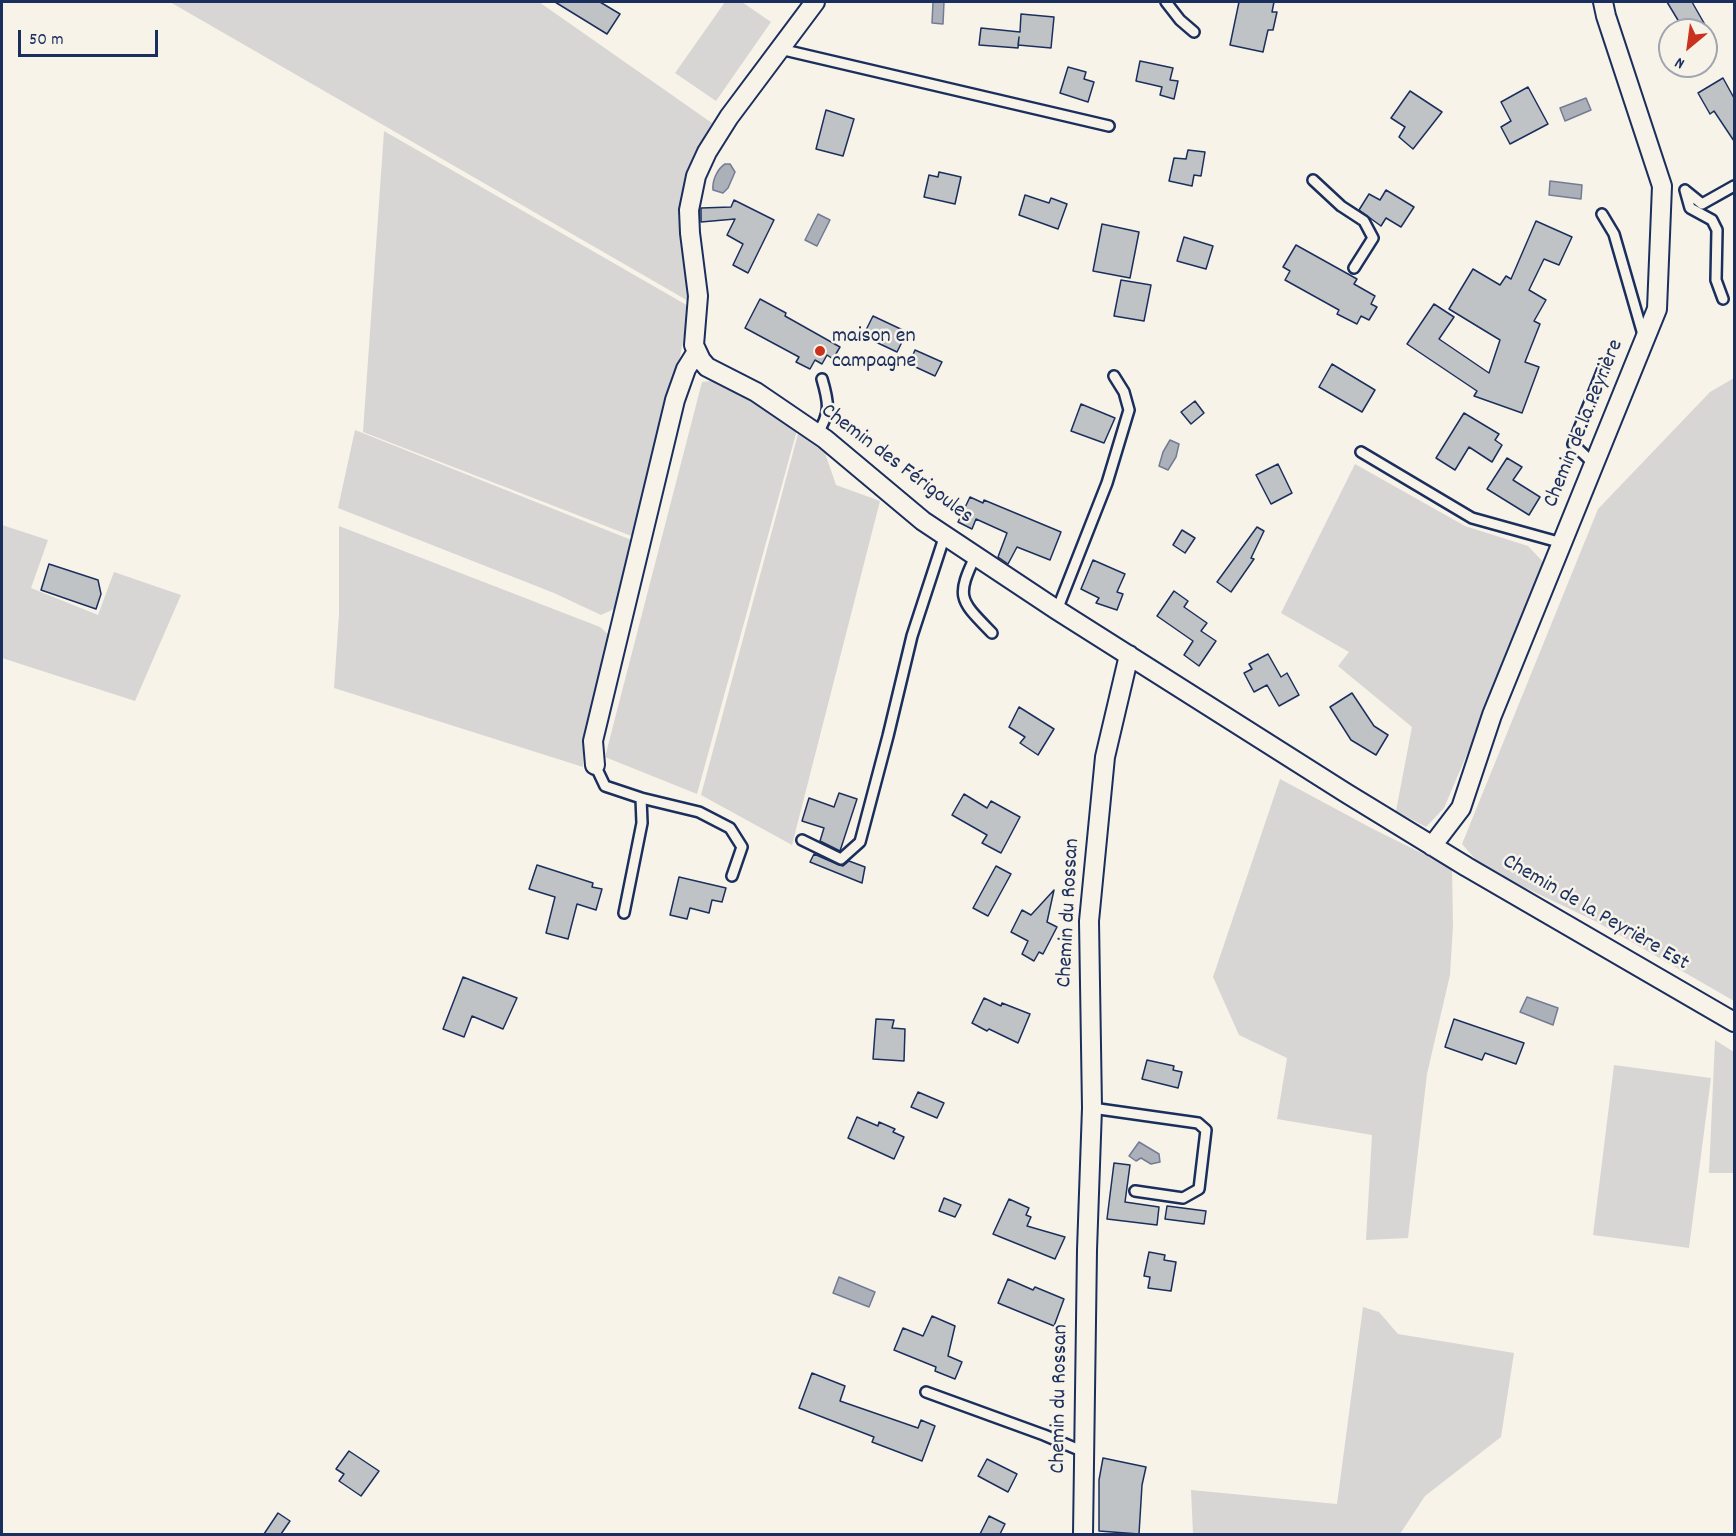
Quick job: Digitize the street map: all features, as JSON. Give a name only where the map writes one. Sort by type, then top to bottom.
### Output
[{"type":"street","points":[[595,765],[593,741],[675,400],[686,369],[696,352],[693,338],[698,296],[689,210],[694,184],[707,152],[729,117],[815,2]]},
{"type":"street","name":"Chemin de la Peyrière","points":[[1432,846],[1461,808],[1492,716],[1657,309],[1662,186],[1603,2]]},
{"type":"street","name":"Chemin des Férigoules","points":[[696,352],[707,367],[756,392],[817,434],[923,521],[1129,655]]},
{"type":"street","points":[[1129,655],[1432,846]]},
{"type":"street","name":"Chemin du Rossan","points":[[1083,1534],[1087,1250],[1092,1108],[1089,921],[1105,757],[1129,655]]},
{"type":"street","name":"Chemin de la Peyrière Est","points":[[1432,846],[1734,1022]]},
{"type":"lane","points":[[1167,2],[1180,20],[1194,32]]},
{"type":"lane","points":[[780,49],[1110,126]]},
{"type":"lane","points":[[1313,180],[1341,206],[1364,221],[1373,238],[1354,268]]},
{"type":"lane","points":[[1723,298],[1716,280],[1717,230],[1712,219],[1690,208],[1685,190],[1702,204],[1734,186]]},
{"type":"lane","points":[[1602,214],[1614,234],[1644,340]]},
{"type":"lane","points":[[1594,464],[1573,444],[1605,364]]},
{"type":"lane","points":[[1057,610],[1107,483],[1129,410],[1125,392],[1114,376]]},
{"type":"lane","points":[[817,434],[826,420],[828,401],[822,379]]},
{"type":"lane","points":[[1360,452],[1472,518],[1562,543]]},
{"type":"lane","points":[[802,840],[841,860],[860,842],[912,636],[945,535]]},
{"type":"lane","points":[[976,555],[962,588],[967,607],[992,633]]},
{"type":"lane","points":[[595,765],[605,786],[641,798],[699,812],[730,828],[742,847],[732,876]]},
{"type":"lane","points":[[624,914],[642,823],[641,798]]},
{"type":"lane","points":[[1092,1108],[1197,1123],[1206,1130],[1199,1189],[1183,1198],[1135,1191]]},
{"type":"lane","points":[[926,1392],[1084,1452]]},
{"type":"shaded area","points":[[170,2],[539,2],[712,123],[689,167],[678,216],[690,302]]},
{"type":"shaded area","points":[[725,2],[742,2],[771,22],[716,101],[675,73]]},
{"type":"shaded area","points":[[933,2],[944,2],[943,24],[932,23]]},
{"type":"shaded area","points":[[1586,98],[1591,110],[1565,121],[1560,108]]},
{"type":"shaded area","points":[[384,131],[690,307],[677,371],[634,537],[363,432]]},
{"type":"shaded area","points":[[725,164],[730,164],[735,172],[728,188],[723,193],[713,190],[713,187],[717,172]]},
{"type":"shaded area","points":[[1550,181],[1582,185],[1581,199],[1549,195]]},
{"type":"shaded area","points":[[818,214],[830,220],[817,246],[805,240]]},
{"type":"shaded area","points":[[1734,378],[1734,1001],[1597,922],[1482,867],[1462,844],[1598,509],[1710,392]]},
{"type":"shaded area","points":[[719,380],[797,430],[697,794],[605,757],[702,382]]},
{"type":"shaded area","points":[[355,430],[634,541],[614,609],[601,615],[554,593],[338,508]]},
{"type":"shaded area","points":[[798,434],[825,453],[836,485],[880,501],[792,845],[701,795]]},
{"type":"shaded area","points":[[1170,440],[1179,444],[1176,457],[1168,470],[1159,466]]},
{"type":"shaded area","points":[[1355,464],[1465,526],[1528,546],[1547,566],[1444,808],[1426,827],[1396,811],[1412,727],[1338,666],[1349,652],[1281,613]]},
{"type":"shaded area","points":[[2,525],[48,540],[31,588],[98,615],[114,572],[181,595],[135,701],[2,658]]},
{"type":"shaded area","points":[[339,526],[600,627],[610,636],[583,746],[583,767],[334,688],[339,614]]},
{"type":"shaded area","points":[[1280,779],[1452,868],[1453,926],[1450,975],[1427,1074],[1408,1238],[1366,1240],[1372,1135],[1277,1119],[1287,1058],[1239,1035],[1213,977]]},
{"type":"shaded area","points":[[1527,997],[1558,1008],[1553,1025],[1520,1012]]},
{"type":"shaded area","points":[[1715,1040],[1734,1052],[1734,1173],[1709,1173]]},
{"type":"shaded area","points":[[1614,1065],[1711,1078],[1689,1248],[1593,1235]]},
{"type":"shaded area","points":[[1139,1142],[1159,1154],[1160,1162],[1151,1164],[1141,1158],[1136,1161],[1129,1156]]},
{"type":"shaded area","points":[[839,1277],[875,1292],[869,1307],[833,1293]]},
{"type":"shaded area","points":[[1363,1307],[1379,1312],[1398,1334],[1514,1353],[1501,1437],[1425,1496],[1400,1534],[1193,1534],[1191,1490],[1337,1504]]},
{"type":"building","points":[[555,2],[600,2],[620,14],[607,34]]},
{"type":"building","points":[[1239,2],[1274,2],[1272,12],[1277,12],[1273,30],[1268,30],[1263,52],[1230,45]]},
{"type":"building","points":[[1667,2],[1692,2],[1701,18],[1677,18]]},
{"type":"building","points":[[1021,14],[1054,17],[1051,48],[1018,45],[1018,48],[979,45],[981,28],[1020,32]]},
{"type":"building","points":[[1140,61],[1173,68],[1170,80],[1178,81],[1174,99],[1160,95],[1162,87],[1136,81]]},
{"type":"building","points":[[1068,67],[1086,72],[1084,79],[1094,82],[1088,102],[1060,93]]},
{"type":"building","points":[[1723,78],[1734,98],[1734,141],[1714,111],[1710,114],[1698,93]]},
{"type":"building","points":[[1528,87],[1548,124],[1510,144],[1501,127],[1511,121],[1501,102]]},
{"type":"building","points":[[1410,91],[1442,112],[1413,149],[1399,137],[1405,127],[1391,118]]},
{"type":"building","points":[[826,110],[854,119],[843,156],[816,149]]},
{"type":"building","points":[[1188,150],[1205,152],[1201,176],[1194,175],[1192,186],[1169,181],[1174,158],[1186,159]]},
{"type":"building","points":[[939,172],[961,177],[955,204],[924,197],[929,175],[938,177]]},
{"type":"building","points":[[1386,190],[1414,207],[1401,227],[1386,218],[1381,226],[1359,210],[1369,194],[1380,200]]},
{"type":"building","points":[[1025,195],[1049,203],[1051,198],[1067,204],[1058,229],[1019,215]]},
{"type":"building","points":[[734,200],[774,220],[748,273],[733,265],[743,244],[727,235],[735,219],[701,222],[701,208],[731,207]]},
{"type":"building","points":[[1536,221],[1572,237],[1559,265],[1544,259],[1529,290],[1546,300],[1534,321],[1540,324],[1525,362],[1539,367],[1522,413],[1474,396],[1477,391],[1407,344],[1434,304],[1454,317],[1439,339],[1489,373],[1500,340],[1449,309],[1473,269],[1500,285],[1506,276],[1511,279]]},
{"type":"building","points":[[1102,224],[1139,232],[1130,278],[1093,271]]},
{"type":"building","points":[[1184,237],[1213,246],[1206,269],[1177,261]]},
{"type":"building","points":[[1296,245],[1357,279],[1354,284],[1375,296],[1371,304],[1377,307],[1369,320],[1361,316],[1357,324],[1337,314],[1339,310],[1285,280],[1290,271],[1283,267]]},
{"type":"building","points":[[1121,280],[1151,285],[1144,321],[1114,316]]},
{"type":"building","points":[[760,299],[840,347],[833,359],[827,355],[822,364],[815,360],[810,369],[796,362],[799,357],[745,328]]},
{"type":"building","points":[[873,316],[907,332],[897,352],[863,336]]},
{"type":"building","points":[[915,350],[942,362],[935,376],[909,364]]},
{"type":"building","points":[[1332,364],[1375,390],[1362,412],[1319,387]]},
{"type":"building","points":[[1195,401],[1204,413],[1191,424],[1181,412]]},
{"type":"building","points":[[1081,404],[1115,418],[1104,443],[1071,431]]},
{"type":"building","points":[[1464,413],[1499,434],[1495,440],[1502,445],[1492,462],[1469,447],[1455,470],[1436,458]]},
{"type":"building","points":[[1507,458],[1522,467],[1513,480],[1540,497],[1529,515],[1487,489]]},
{"type":"building","points":[[1278,464],[1292,493],[1271,504],[1256,475]]},
{"type":"building","points":[[970,497],[983,503],[984,500],[1061,532],[1050,560],[1017,547],[1008,564],[998,557],[1007,533],[976,519],[972,529],[958,522]]},
{"type":"building","points":[[1257,527],[1264,531],[1251,558],[1254,559],[1231,592],[1217,582]]},
{"type":"building","points":[[1182,530],[1195,538],[1185,553],[1173,545]]},
{"type":"building","points":[[1093,560],[1125,574],[1117,592],[1123,594],[1117,610],[1096,603],[1099,598],[1081,589]]},
{"type":"building","points":[[49,564],[98,580],[101,594],[96,609],[41,590]]},
{"type":"building","points":[[1174,591],[1188,601],[1184,607],[1207,623],[1201,631],[1216,641],[1199,666],[1184,655],[1193,641],[1157,616]]},
{"type":"building","points":[[1268,654],[1281,677],[1287,673],[1299,695],[1279,706],[1267,685],[1254,692],[1244,673],[1252,669],[1249,664]]},
{"type":"building","points":[[1352,693],[1374,726],[1388,735],[1376,755],[1351,740],[1330,707]]},
{"type":"building","points":[[1019,707],[1054,729],[1038,755],[1020,743],[1025,737],[1009,727]]},
{"type":"building","points":[[839,793],[857,799],[840,851],[820,841],[824,828],[802,821],[809,798],[834,807]]},
{"type":"building","points":[[964,794],[987,808],[991,801],[1020,817],[1001,853],[982,843],[987,835],[952,815]]},
{"type":"building","points":[[814,854],[839,865],[843,866],[849,861],[865,867],[862,883],[810,862]]},
{"type":"building","points":[[537,865],[593,883],[592,887],[602,889],[596,910],[577,904],[568,939],[546,933],[555,897],[529,889]]},
{"type":"building","points":[[996,866],[1011,874],[988,916],[973,908]]},
{"type":"building","points":[[679,877],[726,888],[722,902],[712,900],[709,913],[690,908],[687,919],[670,915]]},
{"type":"building","points":[[1054,890],[1047,922],[1057,927],[1043,954],[1039,952],[1034,961],[1022,954],[1028,941],[1011,932],[1022,910],[1031,915]]},
{"type":"building","points":[[463,977],[517,998],[503,1029],[472,1016],[464,1037],[443,1029]]},
{"type":"building","points":[[984,998],[1001,1006],[1002,1003],[1030,1014],[1018,1043],[972,1023]]},
{"type":"building","points":[[876,1019],[894,1020],[892,1028],[905,1029],[904,1061],[873,1059]]},
{"type":"building","points":[[1454,1019],[1524,1043],[1516,1064],[1485,1053],[1482,1060],[1445,1047]]},
{"type":"building","points":[[1147,1060],[1174,1066],[1173,1070],[1182,1072],[1178,1088],[1142,1079]]},
{"type":"building","points":[[918,1092],[944,1103],[937,1118],[911,1107]]},
{"type":"building","points":[[857,1117],[878,1126],[879,1122],[895,1129],[893,1132],[904,1137],[894,1159],[848,1138]]},
{"type":"building","points":[[1114,1163],[1130,1165],[1125,1202],[1159,1207],[1157,1225],[1107,1219]]},
{"type":"building","points":[[944,1198],[961,1205],[955,1217],[939,1211]]},
{"type":"building","points":[[1009,1199],[1029,1208],[1026,1215],[1031,1217],[1027,1226],[1065,1237],[1055,1259],[993,1234]]},
{"type":"building","points":[[1167,1206],[1206,1211],[1204,1224],[1165,1219]]},
{"type":"building","points":[[1149,1252],[1165,1255],[1164,1260],[1176,1262],[1171,1291],[1148,1288],[1150,1277],[1144,1276]]},
{"type":"building","points":[[1008,1279],[1033,1290],[1035,1287],[1064,1299],[1054,1326],[998,1303]]},
{"type":"building","points":[[932,1316],[955,1326],[948,1356],[962,1362],[955,1379],[935,1371],[936,1367],[894,1350],[903,1328],[923,1336]]},
{"type":"building","points":[[812,1373],[845,1386],[840,1401],[918,1428],[921,1420],[935,1426],[922,1461],[872,1442],[874,1437],[799,1408]]},
{"type":"building","points":[[349,1451],[379,1471],[361,1496],[339,1481],[344,1474],[336,1469]]},
{"type":"building","points":[[1103,1458],[1146,1467],[1142,1485],[1139,1534],[1099,1531],[1099,1480]]},
{"type":"building","points":[[987,1459],[1017,1474],[1008,1492],[978,1476]]},
{"type":"building","points":[[278,1513],[290,1521],[281,1534],[264,1534]]},
{"type":"building","points":[[989,1516],[1005,1524],[1000,1534],[980,1534]]},
{"type":"place","name":"maison en campagne","points":[[820,351]]}]
